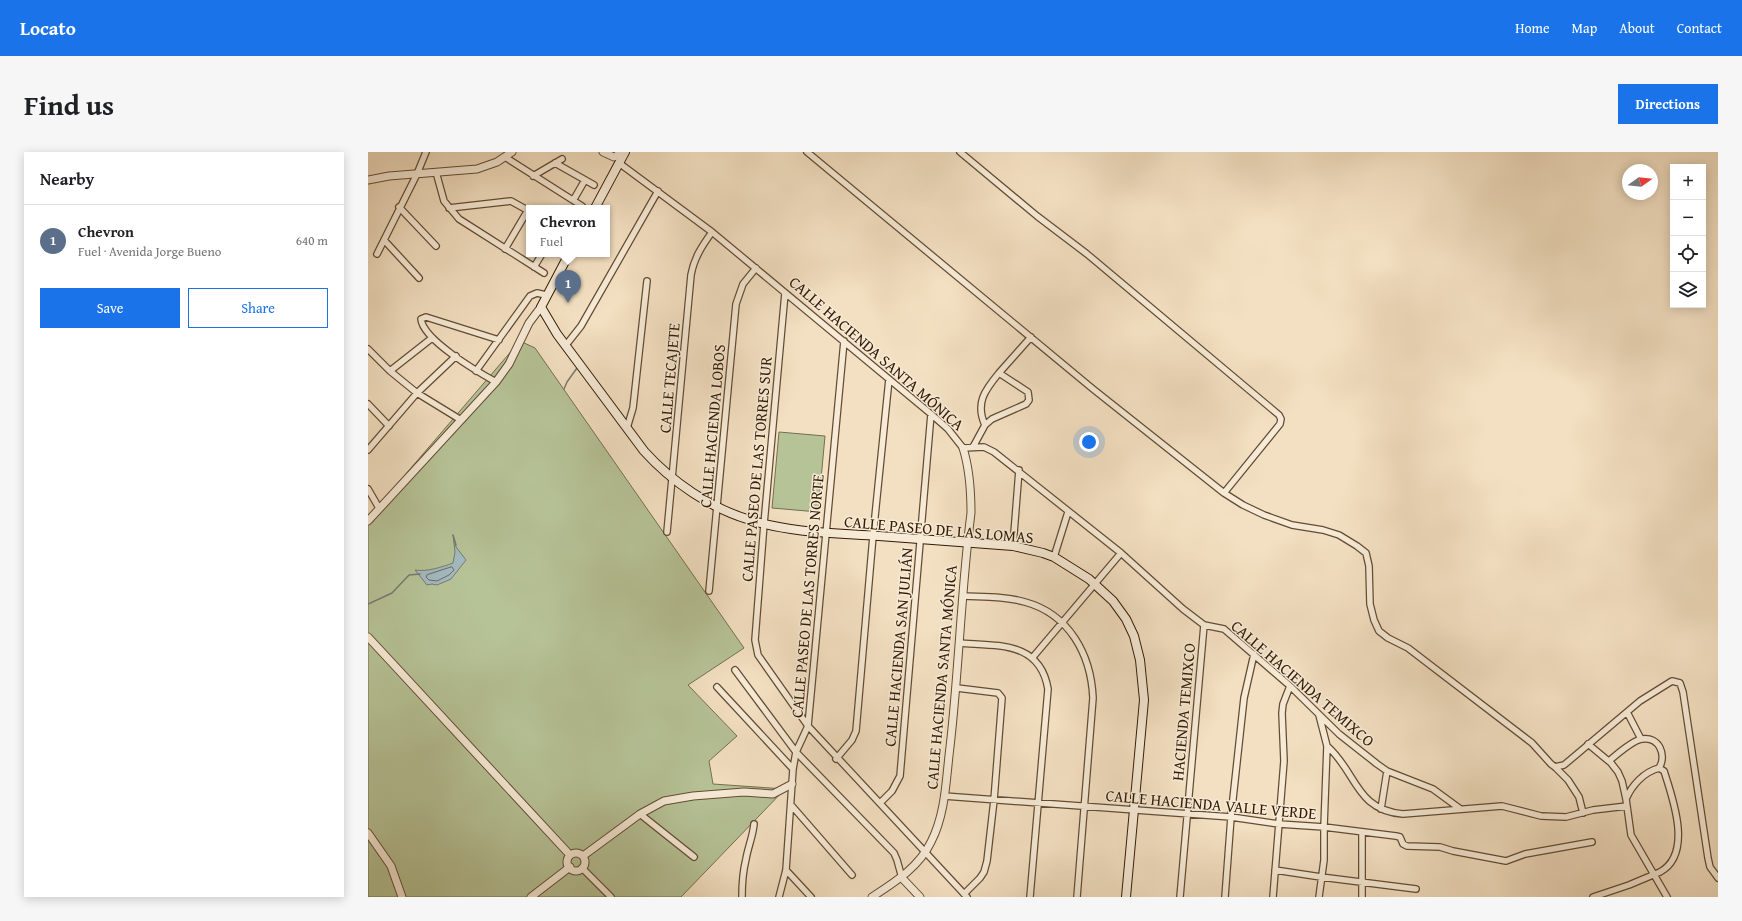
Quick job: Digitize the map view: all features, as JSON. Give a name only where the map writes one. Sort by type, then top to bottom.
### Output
[{"type":"main road","points":[[597,205],[625,152]]},
{"type":"main road","points":[[541,307],[567,257]]},
{"type":"main road","name":"CALLE PASEO DE LAS LOMAS","points":[[541,307],[557,334],[648,456],[673,478],[699,497],[717,507],[749,520],[764,524],[826,533],[1013,546],[1043,552],[1054,557],[1089,579],[1113,602],[1126,619],[1134,636],[1140,660],[1144,700],[1126,897]]},
{"type":"street","points":[[377,254],[399,207],[417,174],[426,152]]},
{"type":"street","points":[[368,180],[477,169],[493,164],[512,152]]},
{"type":"street","points":[[603,152],[614,157],[617,156],[619,152]]},
{"type":"street","points":[[807,152],[1093,389],[1224,493],[1243,505],[1264,514],[1292,525],[1323,530],[1339,535],[1358,546],[1366,553],[1369,566],[1370,604],[1379,631],[1388,638],[1408,648],[1532,743],[1550,764],[1568,780],[1579,797],[1583,813]]},
{"type":"street","points":[[960,152],[1037,216],[1087,254],[1279,415],[1281,419],[1280,424],[1224,493]]},
{"type":"street","points":[[505,157],[533,176],[574,199],[581,205]]},
{"type":"street","points":[[533,176],[562,159]]},
{"type":"street","points":[[555,163],[594,185]]},
{"type":"street","name":"CALLE HACIENDA SANTA MÓNICA","points":[[620,163],[712,232],[844,341],[948,429],[963,448],[969,466],[971,488],[970,514],[957,688],[944,796],[939,824],[925,851],[902,878],[872,897]]},
{"type":"street","points":[[436,172],[441,194],[449,208],[459,219],[544,273]]},
{"type":"street","points":[[574,199],[585,180]]},
{"type":"street","points":[[566,345],[581,326],[658,191]]},
{"type":"street","points":[[449,208],[511,201],[526,208]]},
{"type":"street","points":[[399,207],[436,246]]},
{"type":"street","points":[[504,249],[526,215]]},
{"type":"street","name":"CALLE TECAJETE","points":[[667,532],[691,275],[693,263],[698,252],[712,232]]},
{"type":"street","points":[[384,240],[419,278]]},
{"type":"street","points":[[534,267],[540,257]]},
{"type":"street","name":"CALLE HACIENDA LOBOS","points":[[709,591],[736,304],[743,284],[756,268]]},
{"type":"street","points":[[627,428],[633,408],[647,281]]},
{"type":"street","points":[[476,371],[530,296],[537,293],[546,295]]},
{"type":"street","name":"CALLE PASEO DE LAS TORRES SUR","points":[[786,293],[754,640],[758,655],[808,726]]},
{"type":"street","points":[[368,521],[496,382],[509,364],[529,323],[541,307]]},
{"type":"street","points":[[496,382],[476,371],[432,338],[421,323],[423,317],[499,340]]},
{"type":"street","points":[[985,425],[981,416],[981,403],[990,384],[1031,337]]},
{"type":"street","points":[[390,370],[432,338]]},
{"type":"street","name":"CALLE PASEO DE LAS TORRES NORTE","points":[[779,897],[786,870],[789,819],[792,806],[793,769],[796,752],[808,726],[844,341]]},
{"type":"street","points":[[368,349],[417,393],[461,420]]},
{"type":"street","points":[[368,450],[417,393],[456,356]]},
{"type":"street","points":[[973,447],[985,425],[992,419],[1026,404],[1029,400],[1028,392],[999,373]]},
{"type":"street","points":[[836,758],[852,740],[856,731],[873,536],[889,379]]},
{"type":"street","points":[[368,404],[389,426]]},
{"type":"street","name":"CALLE HACIENDA SAN JULIÁN","points":[[880,804],[892,791],[900,776],[931,414]]},
{"type":"street","name":"CALLE HACIENDA TEMIXCO","points":[[963,448],[984,448],[994,452],[1019,470],[1068,512],[1121,553],[1176,603],[1204,625],[1224,629],[1290,686],[1339,734],[1387,771],[1433,789],[1459,808]]},
{"type":"street","points":[[1013,546],[1019,470]]},
{"type":"street","points":[[368,489],[379,508]]},
{"type":"street","points":[[1054,557],[1068,512]]},
{"type":"street","points":[[1033,657],[1121,553]]},
{"type":"street","points":[[963,596],[1014,599],[1026,602],[1054,616],[1062,622],[1075,638],[1082,650],[1092,679],[1093,698],[1077,897]]},
{"type":"street","name":"HACIENDA TEMIXCO","points":[[1180,897],[1204,625]]},
{"type":"street","points":[[368,637],[570,855]]},
{"type":"street","points":[[960,643],[1019,649],[1033,657],[1042,668],[1046,678],[1048,689],[1030,897]]},
{"type":"street","points":[[1225,897],[1231,817],[1244,698],[1254,654]]},
{"type":"street","points":[[735,670],[796,752],[894,853],[902,878],[920,897]]},
{"type":"street","points":[[1555,767],[1564,765],[1640,701],[1672,681],[1680,683],[1708,858],[1710,867],[1718,878]]},
{"type":"street","points":[[1273,897],[1284,761],[1282,713],[1283,704],[1290,686]]},
{"type":"street","points":[[717,687],[793,769]]},
{"type":"street","points":[[808,726],[836,758],[965,895],[984,872],[987,861],[994,800],[1002,698],[998,693],[957,688]]},
{"type":"street","points":[[1627,712],[1641,739]]},
{"type":"street","points":[[1319,714],[1327,746],[1324,849],[1319,897]]},
{"type":"street","points":[[1609,761],[1641,739],[1651,739],[1660,746],[1663,759],[1659,768],[1650,772],[1636,782],[1626,799]]},
{"type":"street","points":[[1588,744],[1609,761],[1618,772],[1622,781],[1626,799],[1631,835],[1667,897]]},
{"type":"street","points":[[1327,746],[1340,760],[1365,798],[1374,807],[1393,813],[1403,814],[1459,808],[1502,806],[1511,810],[1553,817],[1566,817],[1627,806]]},
{"type":"street","points":[[1593,897],[1629,885],[1664,869],[1677,852],[1679,839],[1678,824],[1664,771],[1659,768]]},
{"type":"street","points":[[1382,809],[1387,771]]},
{"type":"street","points":[[583,856],[640,814],[664,801],[693,796],[744,792],[773,794],[792,784]]},
{"type":"street","name":"CALLE HACIENDA VALLE VERDE","points":[[944,796],[1231,817],[1279,824],[1324,827],[1400,837],[1403,844],[1407,846],[1428,846],[1506,861],[1525,854],[1592,842]]},
{"type":"street","points":[[792,806],[852,875]]},
{"type":"street","points":[[640,814],[694,857]]},
{"type":"street","points":[[742,897],[746,858],[753,836],[754,824]]},
{"type":"street","points":[[1362,832],[1362,897]]},
{"type":"street","points":[[368,833],[391,866],[402,897]]},
{"type":"street","points":[[570,855],[575,853],[583,856]]},
{"type":"street","points":[[570,855],[568,860],[570,868]]},
{"type":"street","points":[[570,868],[574,870],[582,868],[585,864],[583,856]]},
{"type":"street","points":[[531,897],[570,868]]},
{"type":"street","points":[[582,868],[611,897]]},
{"type":"street","points":[[786,870],[811,897]]},
{"type":"street","points":[[1275,870],[1416,889]]},
{"type":"green space","points":[[520,341],[535,348],[744,648],[688,685],[737,736],[709,761],[713,784],[785,789],[681,897],[368,897],[368,518]]},
{"type":"green space","points":[[779,432],[825,436],[818,512],[772,508]]},
{"type":"water","points":[[453,535],[456,547],[466,560],[451,579],[437,585],[427,585],[415,570],[429,570],[453,563],[455,552]]},
{"type":"waterway","points":[[564,389],[577,368]]},
{"type":"waterway","points":[[453,535],[456,545]]},
{"type":"waterway","points":[[368,604],[392,593],[409,575],[420,574]]},
{"type":"place","name":"Chevron","points":[[568,303]]}]
